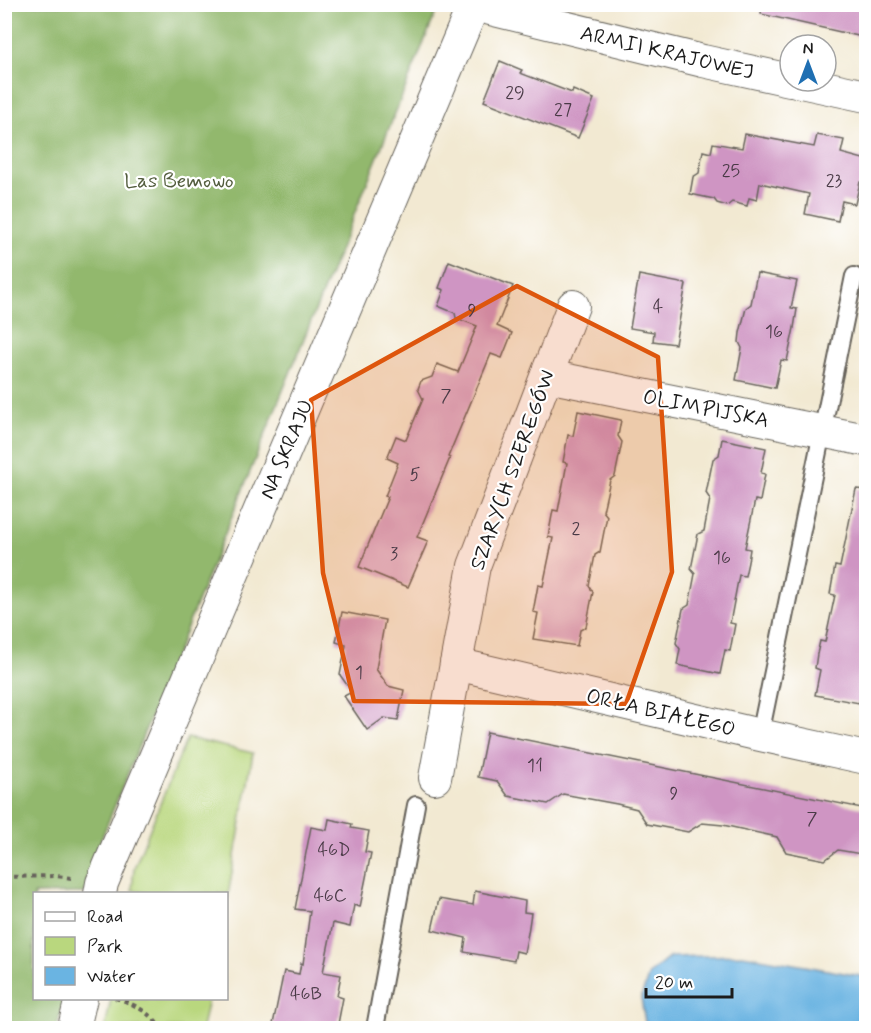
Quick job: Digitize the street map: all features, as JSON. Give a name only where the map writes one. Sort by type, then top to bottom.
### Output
[{"type":"street","name":"ARMII KRAJOWEJ","points":[[474,5],[778,77]]},
{"type":"street","name":"NA SKRAJU","points":[[101,888],[474,5]]},
{"type":"street","points":[[838,90],[867,96]]},
{"type":"street","name":"SZARYCH SZEREGÓW","points":[[435,778],[474,566],[573,306]]},
{"type":"street","name":"OLIMPIJSKA","points":[[547,376],[867,440]]},
{"type":"street","name":"ORŁA BIAŁEGO","points":[[456,664],[867,758]]},
{"type":"street","points":[[74,1029],[81,1000]]},
{"type":"lane","points":[[760,735],[854,276]]},
{"type":"lane","points":[[375,1029],[416,805]]},
{"type":"path","points":[[4,877],[56,876],[101,888]]},
{"type":"path","points":[[118,1000],[138,1007],[152,1017],[161,1029]]},
{"type":"highlighted area","points":[[517,286],[658,357],[672,572],[626,704],[354,701],[323,573],[311,400]]},
{"type":"green space","name":"Las Bemowo","points":[[5,5],[439,5],[90,867],[85,892],[33,892],[33,1000],[64,1000],[57,1028],[5,1028]]},
{"type":"green space","points":[[187,738],[253,753],[228,895],[228,892],[142,892],[132,890],[134,868]]},
{"type":"green space","points":[[111,1000],[208,1000],[202,1028],[105,1028]]},
{"type":"water","points":[[743,955],[866,977],[866,1028],[646,1028],[641,998],[649,974],[670,957]]},
{"type":"building","points":[[762,4],[867,4],[867,38],[761,14]]},
{"type":"building","points":[[500,61],[522,70],[520,73],[594,99],[578,138],[484,101]]},
{"type":"building","points":[[745,134],[814,147],[817,135],[844,140],[841,153],[867,160],[867,183],[860,182],[855,204],[842,201],[838,221],[805,214],[809,194],[760,183],[757,200],[749,198],[747,206],[732,202],[727,206],[717,203],[714,199],[690,194],[693,177],[699,173],[703,151],[711,153],[713,143],[742,148]]},
{"type":"building","points":[[449,261],[513,286],[497,326],[512,333],[502,358],[491,354],[448,457],[450,458],[417,537],[428,541],[408,587],[359,567],[388,497],[385,496],[398,463],[387,458],[396,436],[406,440],[423,399],[418,389],[421,381],[432,377],[437,364],[458,372],[477,326],[456,318],[455,313],[438,306],[444,290],[439,288]]},
{"type":"building","points":[[757,273],[797,281],[791,308],[797,309],[794,328],[787,361],[781,360],[775,388],[736,380],[742,348],[739,342],[740,333],[746,308],[751,304]]},
{"type":"building","points":[[639,275],[686,284],[675,344],[653,341],[654,332],[630,328]]},
{"type":"building","points":[[578,411],[621,420],[618,436],[622,442],[615,476],[610,480],[603,511],[607,516],[600,552],[595,555],[589,586],[593,592],[586,627],[580,630],[577,646],[533,639],[538,613],[533,612],[538,585],[543,586],[553,538],[548,537],[553,510],[558,511],[567,463],[563,462],[568,435],[573,436]]},
{"type":"building","points":[[722,439],[766,448],[761,473],[765,474],[760,501],[755,500],[745,548],[750,549],[748,562],[745,576],[739,575],[730,623],[735,624],[730,651],[725,650],[720,674],[677,665],[680,649],[676,643],[683,609],[689,605],[695,574],[691,569],[698,534],[704,531],[710,499],[706,493],[713,459],[719,455]]},
{"type":"building","points":[[856,489],[867,490],[867,684],[862,687],[859,703],[815,695],[820,670],[815,668],[817,654],[820,641],[825,642],[835,595],[830,594],[835,566],[840,567]]},
{"type":"building","points":[[342,612],[385,620],[376,669],[388,686],[404,690],[398,720],[384,718],[367,730],[344,696],[352,692],[340,675],[346,645],[336,642]]},
{"type":"building","points":[[487,732],[867,809],[867,827],[861,854],[838,850],[825,860],[786,852],[777,837],[723,825],[702,823],[688,832],[647,824],[637,809],[617,804],[563,794],[548,804],[508,796],[497,781],[478,777]]},
{"type":"building","points":[[329,819],[352,824],[351,828],[369,831],[365,852],[371,853],[360,907],[354,905],[350,927],[333,923],[323,972],[341,975],[337,996],[343,998],[337,1029],[272,1029],[284,971],[299,974],[301,963],[303,964],[310,911],[295,909],[311,827],[327,830]]},
{"type":"building","points":[[475,891],[525,901],[524,912],[531,913],[528,933],[524,953],[516,951],[514,961],[464,952],[466,938],[432,930],[439,899],[473,905]]}]
